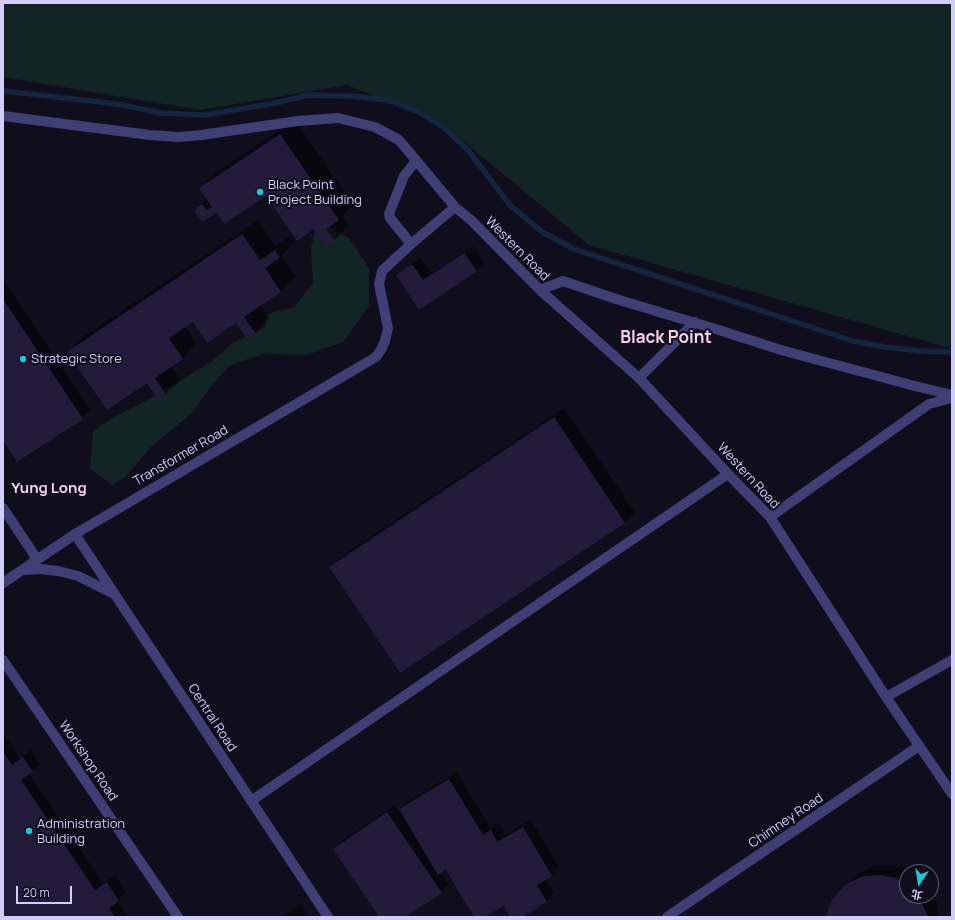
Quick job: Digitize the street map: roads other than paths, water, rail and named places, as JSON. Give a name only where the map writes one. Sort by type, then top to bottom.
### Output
[{"type":"lane","name":"Western Road","points":[[3,116],[150,135],[178,137],[298,121],[338,118],[375,127],[399,140],[455,207],[472,221],[540,290],[639,378],[770,517],[886,697],[952,794]]},
{"type":"lane","points":[[416,162],[404,176],[390,214],[390,218],[411,244],[455,207]]},
{"type":"lane","name":"Transformer Road","points":[[3,583],[75,534],[376,356],[382,348],[388,328],[379,284],[382,271],[411,244]]},
{"type":"lane","points":[[540,290],[563,281],[781,350],[952,396]]},
{"type":"lane","points":[[639,378],[695,322]]},
{"type":"lane","points":[[770,517],[929,404],[952,396]]},
{"type":"lane","points":[[251,800],[728,474]]},
{"type":"lane","points":[[3,508],[37,559]]},
{"type":"lane","name":"Central Road","points":[[75,534],[328,917]]},
{"type":"lane","points":[[23,570],[41,569],[72,574],[114,594]]},
{"type":"lane","name":"Workshop Road","points":[[3,660],[178,917]]},
{"type":"lane","points":[[886,697],[952,660]]},
{"type":"lane","name":"Chimney Road","points":[[667,917],[919,746]]},
{"type":"waterway","points":[[3,91],[117,104],[161,113],[205,115],[276,103],[308,95],[350,96],[388,100],[419,112],[443,127],[468,150],[510,205],[542,232],[574,249],[853,341],[919,351],[952,352]]},
{"type":"place","name":"Black Point Project Building","points":[[260,192]]},
{"type":"place","name":"Strategic Store","points":[[23,359]]},
{"type":"place","name":"Administration Building","points":[[29,831]]},
{"type":"district","name":"Black Point","points":[[666,338]]},
{"type":"district","name":"Yung Long","points":[[49,489]]}]
